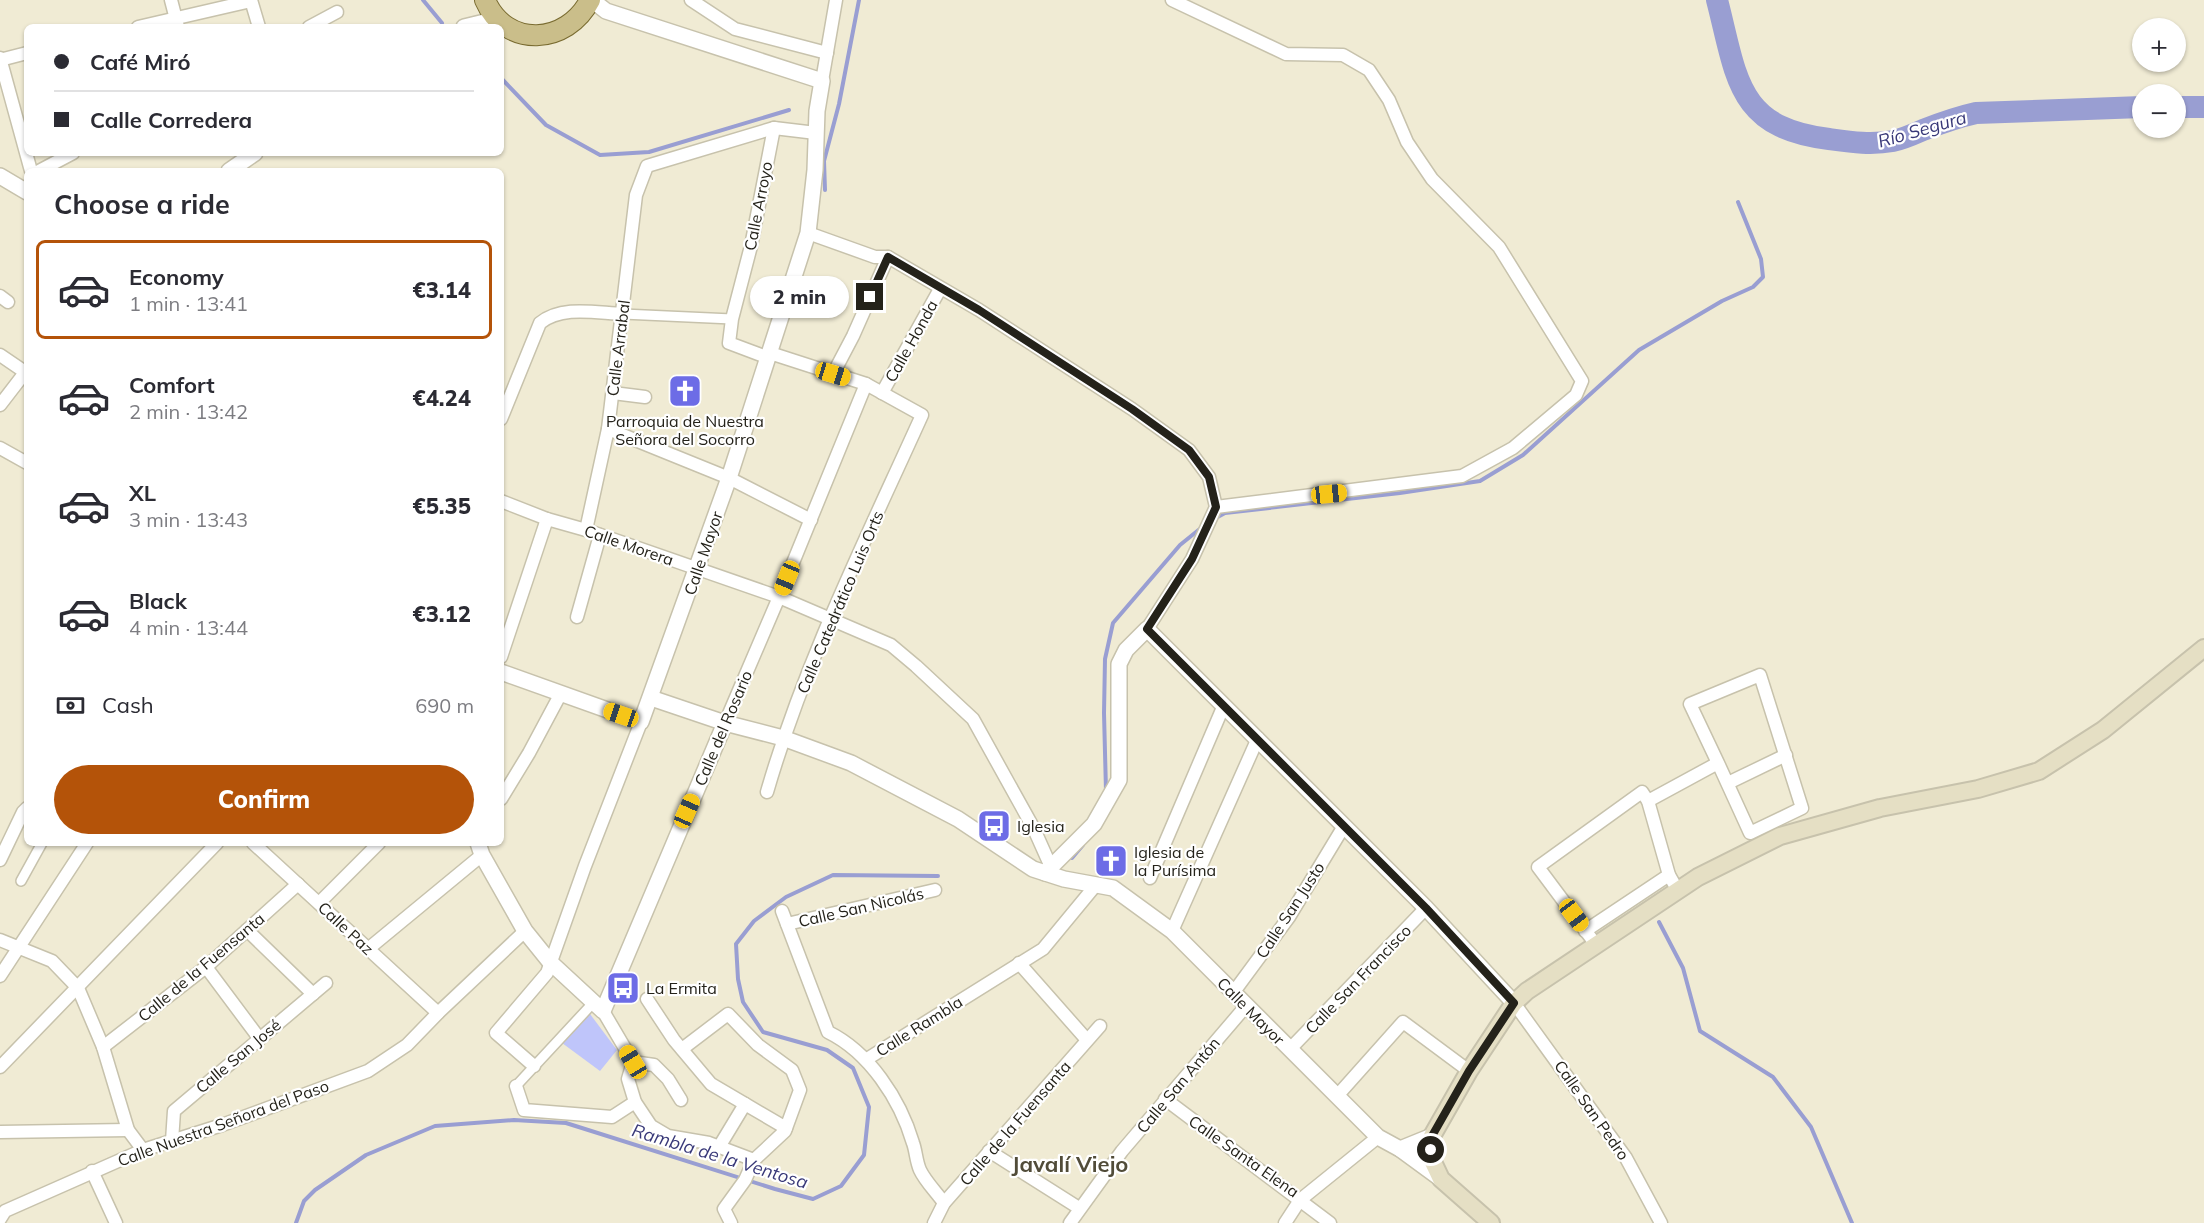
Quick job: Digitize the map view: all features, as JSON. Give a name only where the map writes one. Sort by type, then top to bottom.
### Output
[{"type":"main road","points":[[490,8],[516,32],[539,36],[550,34],[571,24],[591,0]]},
{"type":"main road","points":[[1441,1179],[1433,1162],[1432,1136],[1469,1071],[1514,1003],[1527,991],[1698,877],[1780,836],[1880,808],[1978,789],[2039,771],[2103,730],[2204,648]]},
{"type":"main road","name":"Calle Mayor","points":[[1441,1179],[1491,1223]]},
{"type":"street","points":[[171,0],[177,23],[251,1],[258,24]]},
{"type":"street","points":[[591,0],[606,11],[822,81],[836,0]]},
{"type":"street","points":[[691,0],[735,29],[827,53]]},
{"type":"street","points":[[1172,0],[1286,54],[1343,55],[1369,70],[1389,100],[1407,142],[1432,179],[1499,247],[1582,381],[1576,395],[1514,448],[1462,476],[1216,507]]},
{"type":"street","points":[[470,24],[490,8]]},
{"type":"street","points":[[315,24],[337,12]]},
{"type":"street","points":[[24,54],[1,65],[24,146]]},
{"type":"street","name":"Calle Mayor","points":[[534,1066],[496,1033],[547,972],[698,569],[808,233],[822,81]]},
{"type":"street","points":[[774,128],[816,133]]},
{"type":"street","name":"Calle Arrabal","points":[[586,530],[608,429],[636,195],[647,166],[774,128]]},
{"type":"street","name":"Calle Arroyo","points":[[769,356],[729,343],[732,319],[751,246],[774,128]]},
{"type":"street","points":[[45,168],[67,156]]},
{"type":"street","points":[[233,168],[251,156]]},
{"type":"street","points":[[0,176],[23,184]]},
{"type":"street","points":[[808,233],[875,257],[888,257],[979,310],[1132,409],[1189,450],[1209,477],[1216,507],[1192,559],[1147,629],[1126,650],[1119,664],[1119,780],[1094,824],[1048,870]]},
{"type":"street","points":[[833,374],[853,336],[888,257]]},
{"type":"street","name":"Calle Honda","points":[[882,393],[940,289]]},
{"type":"street","points":[[504,412],[540,322],[549,315],[560,312],[732,319]]},
{"type":"street","points":[[0,355],[24,370]]},
{"type":"street","points":[[769,356],[866,384],[882,393]]},
{"type":"street","points":[[0,405],[24,374]]},
{"type":"street","name":"Calle del Rosario","points":[[598,1007],[725,723],[866,384]]},
{"type":"street","points":[[613,393],[645,397]]},
{"type":"street","name":"Calle Catedrático Luis Orts","points":[[767,792],[783,738],[830,619],[922,415],[882,393]]},
{"type":"street","points":[[608,429],[729,478],[811,520]]},
{"type":"street","points":[[0,448],[24,461]]},
{"type":"street","name":"Calle Morera","points":[[504,502],[547,519],[586,530],[779,597],[891,645],[973,719],[1034,829],[1048,870]]},
{"type":"street","points":[[504,648],[547,519]]},
{"type":"street","points":[[577,617],[600,535]]},
{"type":"street","points":[[1147,629],[1426,908],[1514,1003]]},
{"type":"street","points":[[504,673],[641,722]]},
{"type":"street","points":[[1760,675],[1802,808],[1750,833],[1718,763],[1690,704],[1760,675]]},
{"type":"street","points":[[504,794],[560,695]]},
{"type":"street","name":"Calle Mayor","points":[[651,698],[725,723],[783,738],[852,764],[958,819],[1033,869],[1048,870],[1095,886],[1113,888],[1172,932],[1378,1137],[1400,1149],[1441,1179]]},
{"type":"street","points":[[1150,878],[1224,705]]},
{"type":"street","points":[[1172,932],[1258,738]]},
{"type":"street","points":[[1728,783],[1786,756]]},
{"type":"street","points":[[1597,946],[1538,867],[1645,796],[1718,763]]},
{"type":"street","points":[[1645,796],[1669,875],[1678,891]]},
{"type":"street","points":[[0,860],[24,811]]},
{"type":"street","name":"Calle San Justo","points":[[1233,993],[1289,917],[1344,826]]},
{"type":"street","points":[[21,881],[40,846]]},
{"type":"street","points":[[0,976],[85,846]]},
{"type":"street","points":[[0,1067],[214,846]]},
{"type":"street","name":"Calle Paz","points":[[257,846],[438,1013]]},
{"type":"street","points":[[319,903],[376,846]]},
{"type":"street","points":[[368,949],[480,849],[525,931],[550,962],[598,1007],[633,1062],[654,1065],[668,1079],[681,1100]]},
{"type":"street","points":[[1585,931],[1669,875]]},
{"type":"street","name":"Calle de la Fuensanta","points":[[104,1047],[206,967],[298,884]]},
{"type":"street","name":"Calle Rambla","points":[[944,1203],[920,1170],[913,1141],[892,1096],[867,1059],[1043,950],[1095,886]]},
{"type":"street","name":"Calle San Nicolás","points":[[787,924],[935,890]]},
{"type":"street","name":"Calle San Francisco","points":[[1290,1049],[1426,908]]},
{"type":"street","name":"Calle San Nicolás","points":[[782,910],[828,1032],[844,1040],[867,1059]]},
{"type":"street","points":[[247,930],[313,994]]},
{"type":"street","name":"Calle Nuestra Señora del Paso","points":[[3,1215],[92,1171],[143,1150],[222,1125],[368,1071],[407,1045],[525,931]]},
{"type":"street","points":[[0,940],[52,961],[78,988],[104,1047],[128,1130],[143,1150]]},
{"type":"street","points":[[1019,963],[1087,1040]]},
{"type":"street","points":[[206,967],[259,1038]]},
{"type":"street","name":"Calle San José","points":[[172,1141],[174,1111],[326,983]]},
{"type":"street","points":[[647,999],[682,1049],[711,1084],[786,1128]]},
{"type":"street","name":"Calle San Pedro","points":[[1514,1003],[1626,1158],[1661,1223]]},
{"type":"street","name":"Calle San Antón","points":[[1070,1223],[1122,1151],[1246,1006]]},
{"type":"street","points":[[598,1007],[534,1066],[516,1086],[524,1110],[612,1117],[635,1102]]},
{"type":"street","points":[[682,1049],[728,1014],[758,1045],[792,1070],[800,1090],[786,1128],[754,1160],[745,1180],[724,1209],[731,1223]]},
{"type":"street","points":[[1337,1096],[1403,1022],[1469,1071]]},
{"type":"street","name":"Calle de la Fuensanta","points":[[934,1223],[944,1203],[1100,1026]]},
{"type":"street","points":[[633,1062],[628,1078],[635,1102],[651,1126],[668,1136],[709,1143],[754,1160]]},
{"type":"street","name":"Calle Santa Elena","points":[[1165,1099],[1300,1200],[1378,1137]]},
{"type":"street","points":[[719,1147],[745,1104]]},
{"type":"street","points":[[0,1132],[128,1130]]},
{"type":"street","points":[[1400,1149],[1432,1136]]},
{"type":"street","points":[[988,1151],[1079,1208]]},
{"type":"street","points":[[92,1171],[116,1223]]},
{"type":"street","points":[[1285,1223],[1300,1200],[1330,1223]]},
{"type":"street","points":[[3,1215],[11,1223]]},
{"type":"shaded area","points":[[587,1010],[617,1050],[600,1071],[558,1040]]},
{"type":"waterway","points":[[423,0],[442,23]]},
{"type":"waterway","points":[[825,190],[824,161],[839,104],[859,0]]},
{"type":"waterway","name":"Río Segura","points":[[1717,0],[1730,53],[1746,94],[1758,110],[1775,123],[1798,133],[1829,139],[1877,143],[1901,139],[1976,113],[2132,107]]},
{"type":"waterway","points":[[504,81],[546,125],[600,155],[649,152],[789,110]]},
{"type":"waterway","name":"Río Segura","points":[[2186,107],[2204,107]]},
{"type":"waterway","name":"Rambla de la Ventosa","points":[[1214,519],[1225,513],[1400,493],[1480,481],[1523,455],[1639,350],[1722,301],[1753,287],[1763,277],[1761,259],[1738,202]]},
{"type":"waterway","name":"Rambla de la Ventosa","points":[[1106,791],[1105,659],[1113,623],[1180,545],[1201,528]]},
{"type":"waterway","name":"Rambla de la Ventosa","points":[[1072,858],[1083,845]]},
{"type":"waterway","name":"Rambla de la Ventosa","points":[[296,1223],[304,1201],[315,1190],[366,1155],[435,1126],[514,1120],[566,1123],[813,1199],[841,1186],[864,1155],[869,1107],[853,1068],[827,1050],[763,1032],[743,1002],[738,979],[736,944],[754,921],[786,897],[833,875],[938,876]]},
{"type":"waterway","points":[[1659,922],[1683,968],[1700,1031],[1773,1077],[1811,1127],[1852,1223]]},
{"type":"place","name":"Parroquia de Nuestra Señora del Socorro","points":[[685,391]]},
{"type":"place","name":"Iglesia","points":[[994,826]]},
{"type":"place","name":"Iglesia de la Purísima","points":[[1111,861]]},
{"type":"place","name":"La Ermita","points":[[623,988]]},
{"type":"district","name":"Javalí Viejo","points":[[1070,1164]]},
{"type":"route","points":[[870,297],[888,257],[979,310],[1132,409],[1189,450],[1209,477],[1216,507],[1192,559],[1147,629],[1426,908],[1514,1003],[1469,1071],[1432,1136],[1431,1150]]}]
